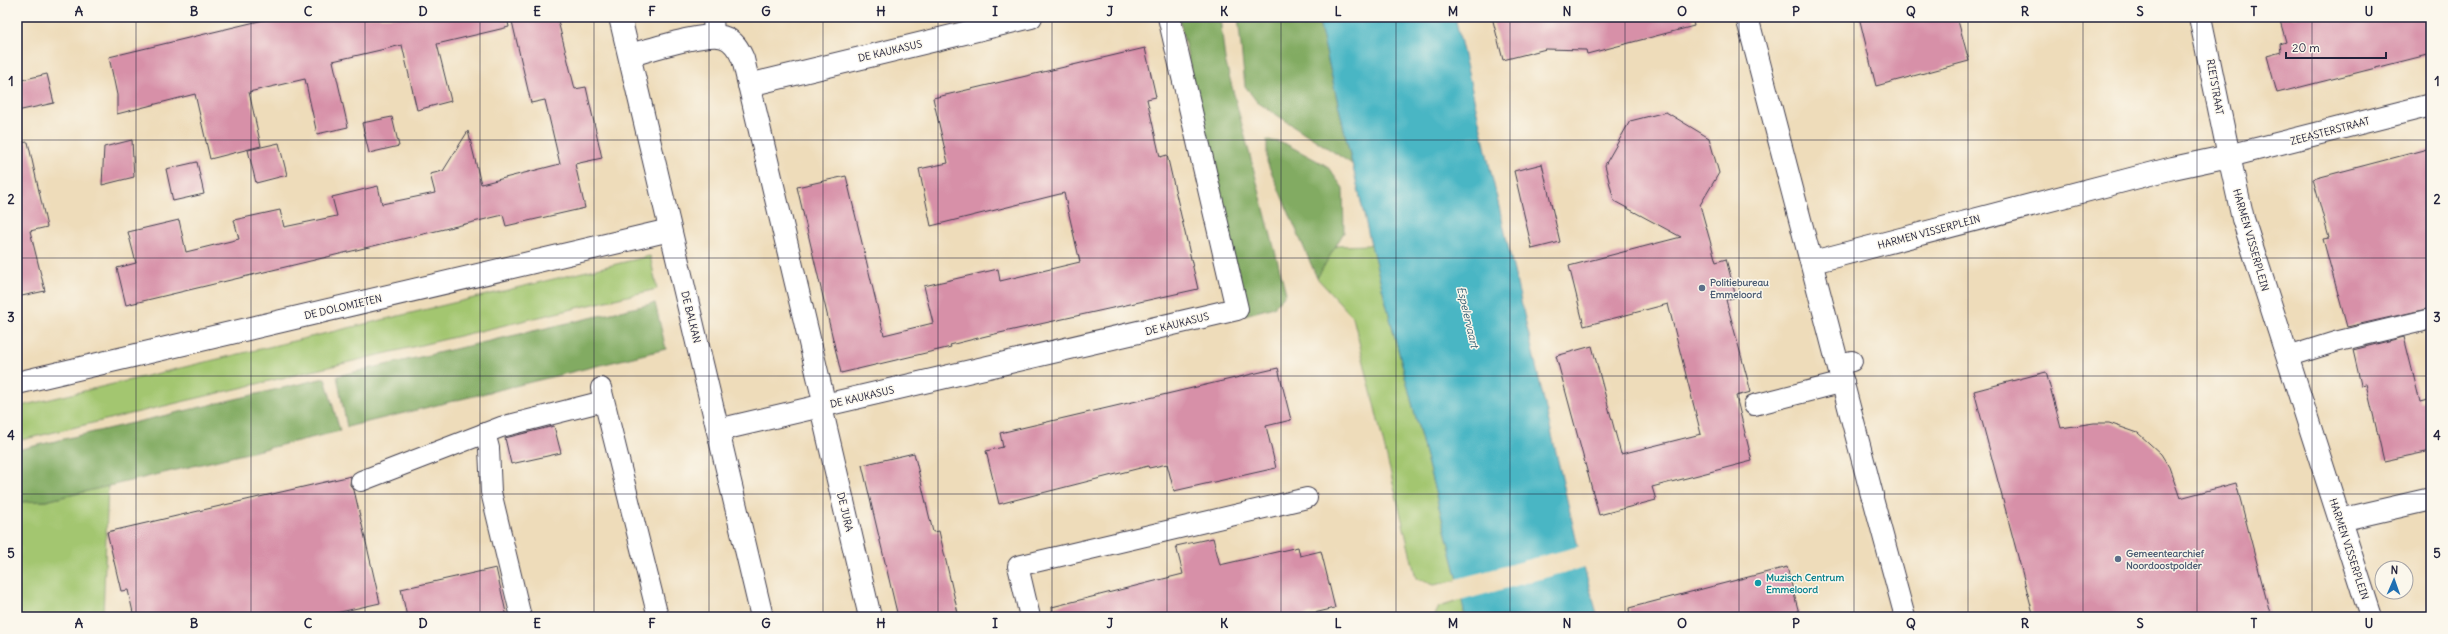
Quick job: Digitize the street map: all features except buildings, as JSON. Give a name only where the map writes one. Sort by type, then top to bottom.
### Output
[{"type":"street","name":"DE BALKAN","points":[[620,17],[762,617]]},
{"type":"street","name":"DE KAUKASUS","points":[[749,85],[1031,17]]},
{"type":"street","name":"DE KAUKASUS","points":[[718,430],[1237,309],[1168,17]]},
{"type":"street","points":[[1747,17],[1775,98],[1799,188],[1813,262],[1845,369],[1872,495]]},
{"type":"street","name":"RIETSTRAAT","points":[[2200,17],[2229,156]]},
{"type":"street","name":"DE KAUKASUS","points":[[630,55],[714,26],[737,46],[743,59],[823,406]]},
{"type":"street","name":"ZEEASTERSTRAAT","points":[[2229,156],[2431,105]]},
{"type":"street","name":"HARMEN VISSERPLEIN","points":[[1813,262],[2173,168],[2229,156],[2243,219],[2371,617]]},
{"type":"street","name":"DE DOLOMIETEN","points":[[17,384],[670,230]]},
{"type":"street","name":"DE JURA","points":[[823,406],[870,617]]},
{"type":"street","points":[[2340,520],[2431,499]]},
{"type":"lane","points":[[2287,357],[2335,342],[2431,318]]},
{"type":"lane","points":[[1754,405],[1845,369]]},
{"type":"lane","points":[[362,481],[501,427],[602,394],[658,617]]},
{"type":"lane","points":[[485,433],[489,448],[491,492],[521,617]]},
{"type":"lane","points":[[1872,495],[1905,617]]},
{"type":"lane","points":[[1030,617],[1018,566],[1307,498]]},
{"type":"green space","points":[[1179,17],[1220,17],[1225,60],[1286,293],[1274,307],[1245,315]]},
{"type":"green space","points":[[1238,17],[1318,17],[1352,164],[1257,102],[1245,86]]},
{"type":"green space","points":[[1267,140],[1284,143],[1327,166],[1343,188],[1344,232],[1317,278],[1267,162]]},
{"type":"green space","points":[[1371,245],[1458,580],[1434,585],[1416,578],[1353,317],[1317,278],[1335,246]]},
{"type":"green space","points":[[650,256],[657,289],[17,441],[17,407]]},
{"type":"green space","points":[[655,303],[666,349],[347,427],[337,376]]},
{"type":"green space","points":[[325,378],[340,431],[46,501],[17,502],[17,450]]},
{"type":"green space","points":[[108,485],[103,617],[17,617],[17,502],[46,501]]},
{"type":"green space","points":[[1462,600],[1465,617],[1434,617],[1439,607]]},
{"type":"water","name":"Espelervaart","points":[[1318,17],[1455,17],[1578,547],[1598,617],[1465,617],[1458,580],[1371,245]]},
{"type":"pier","points":[[1580,546],[1585,567],[1460,601],[1456,579]]},
{"type":"place","name":"Politiebureau Emmeloord","points":[[1702,288]]},
{"type":"place","name":"Gemeentearchief Noordoostpolder","points":[[2118,559]]},
{"type":"place","name":"Muzisch Centrum Emmeloord","points":[[1758,583]]}]
